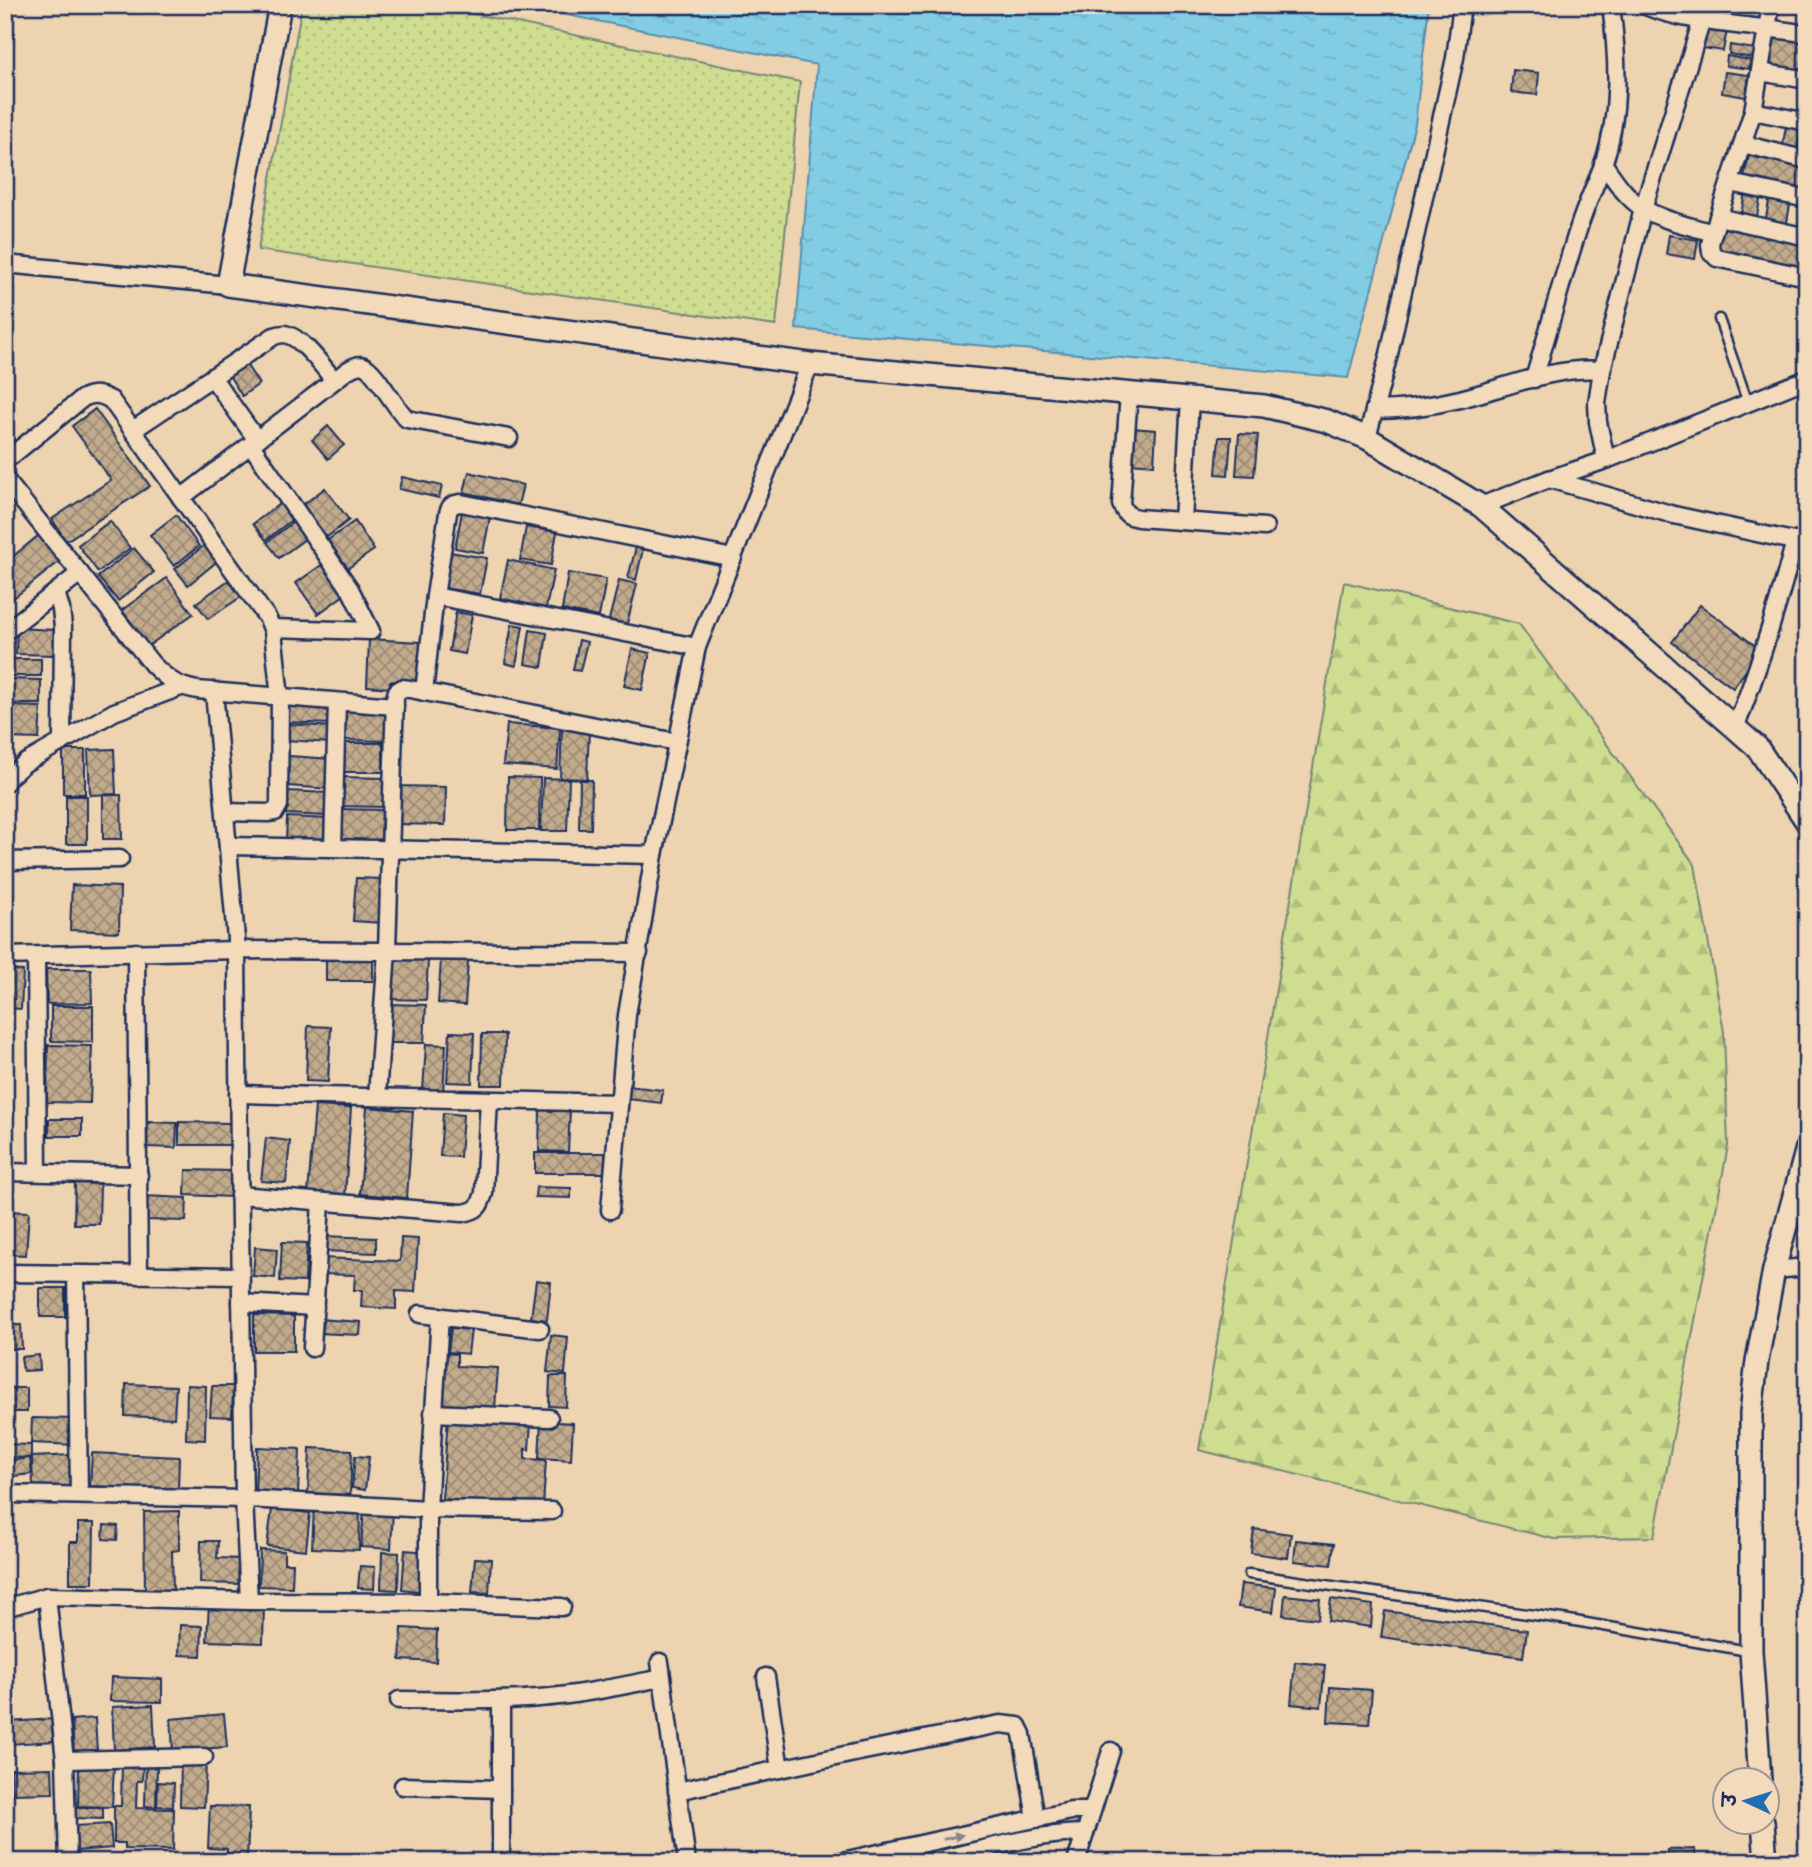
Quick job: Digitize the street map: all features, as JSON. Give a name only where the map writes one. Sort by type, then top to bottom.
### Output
[{"type":"main road","points":[[280,5],[228,285],[810,364],[1264,406],[1327,421],[1367,438],[1481,506],[1757,747],[1807,822]]},
{"type":"main road","points":[[1759,1766],[1751,1651],[1751,1413],[1757,1361],[1774,1270],[1807,1148]]},
{"type":"main road","points":[[1764,1836],[1766,1862]]},
{"type":"street","points":[[1367,438],[1390,354],[1455,58],[1462,5]]},
{"type":"street","points":[[1534,379],[1578,228],[1603,163],[1612,130],[1617,96],[1617,60],[1611,5]]},
{"type":"street","points":[[1643,5],[1662,12],[1702,20],[1807,34]]},
{"type":"street","points":[[1771,5],[1753,111],[1715,225],[1710,252],[1717,258],[1807,277]]},
{"type":"street","points":[[1606,460],[1597,403],[1602,370],[1643,209],[1702,20]]},
{"type":"street","points":[[1759,72],[1807,80]]},
{"type":"street","points":[[1753,111],[1807,122]]},
{"type":"street","points":[[1743,144],[1807,160]]},
{"type":"street","points":[[1603,163],[1616,182],[1643,209],[1663,217],[1807,237]]},
{"type":"street","points":[[1730,183],[1807,199]]},
{"type":"street","points":[[5,264],[228,285]]},
{"type":"street","points":[[133,430],[274,336],[284,334],[293,337],[334,380]]},
{"type":"street","points":[[610,1210],[627,1015],[654,855],[697,647],[810,364]]},
{"type":"street","points":[[181,498],[356,365],[370,371],[407,419],[509,438]]},
{"type":"street","points":[[1374,410],[1399,410],[1459,400],[1570,370],[1602,370]]},
{"type":"street","points":[[212,377],[350,589],[371,631],[272,628]]},
{"type":"street","points":[[1481,506],[1606,460],[1807,379]]},
{"type":"street","points":[[1129,393],[1121,505],[1128,516],[1265,527]]},
{"type":"street","points":[[5,461],[83,398],[91,394],[111,400],[268,619],[272,628],[280,698],[279,805],[275,812],[268,813],[226,812]]},
{"type":"street","points":[[1183,521],[1190,399]]},
{"type":"street","points":[[5,479],[152,664],[167,679],[181,687],[214,691],[395,706]]},
{"type":"street","points":[[1549,479],[1674,515],[1801,542],[1735,728]]},
{"type":"street","points":[[424,692],[448,513],[454,503],[733,558]]},
{"type":"street","points":[[9,629],[80,573]]},
{"type":"street","points":[[56,592],[63,626],[62,742]]},
{"type":"street","points":[[435,596],[697,647]]},
{"type":"street","points":[[5,783],[25,763],[114,712],[181,687]]},
{"type":"street","points":[[377,1097],[387,950],[397,691],[402,688],[424,692],[676,742]]},
{"type":"street","points":[[214,691],[237,950],[244,1499],[249,1601]]},
{"type":"street","points":[[333,848],[337,702]]},
{"type":"street","points":[[229,846],[654,855]]},
{"type":"street","points":[[5,861],[120,859]]},
{"type":"street","points":[[5,956],[237,950],[639,953]]},
{"type":"street","points":[[136,952],[139,1275]]},
{"type":"street","points":[[36,956],[38,1172]]},
{"type":"street","points":[[238,1094],[619,1102]]},
{"type":"street","points":[[239,1195],[462,1213],[475,1211],[481,1205],[484,1193],[489,1100]]},
{"type":"street","points":[[5,1172],[139,1175]]},
{"type":"street","points":[[312,1348],[321,1202]]},
{"type":"street","points":[[1774,1270],[1807,1267]]},
{"type":"street","points":[[5,1273],[241,1276]]},
{"type":"street","points":[[76,1275],[79,1494]]},
{"type":"street","points":[[241,1303],[315,1307]]},
{"type":"street","points":[[420,1314],[540,1329]]},
{"type":"street","points":[[428,1602],[428,1509],[440,1316]]},
{"type":"street","points":[[433,1413],[549,1418]]},
{"type":"street","points":[[5,1494],[244,1499],[428,1509],[552,1511]]},
{"type":"street","points":[[47,1596],[65,1760],[68,1862]]},
{"type":"street","points":[[5,1608],[47,1596],[428,1602],[562,1607]]},
{"type":"street","points":[[399,1700],[501,1700],[568,1695],[661,1670],[687,1862]]},
{"type":"street","points":[[766,1677],[780,1769]]},
{"type":"street","points":[[501,1700],[501,1862]]},
{"type":"street","points":[[677,1791],[1000,1724],[1011,1724],[1018,1726],[1022,1734],[1036,1819]]},
{"type":"street","points":[[1076,1862],[1111,1751]]},
{"type":"street","points":[[65,1760],[204,1757]]},
{"type":"street","points":[[403,1786],[501,1789]]},
{"type":"street","points":[[838,1862],[1071,1811],[1092,1811]]},
{"type":"street","points":[[929,1862],[1037,1838],[1085,1833]]},
{"type":"lane","points":[[1720,319],[1748,403]]},
{"type":"lane","points":[[1250,1573],[1569,1620],[1751,1651]]},
{"type":"green space","points":[[302,5],[430,5],[800,82],[776,326],[258,250]]},
{"type":"green space","points":[[1344,582],[1519,624],[1695,865],[1724,1032],[1728,1146],[1654,1537],[1554,1539],[1199,1450]]},
{"type":"water","points":[[517,5],[1429,5],[1415,124],[1348,378],[796,329],[817,65]]},
{"type":"building","points":[[1705,27],[1727,30],[1723,51],[1702,48]]},
{"type":"building","points":[[1775,36],[1807,41],[1807,71],[1769,65]]},
{"type":"building","points":[[1730,45],[1755,49],[1753,58],[1729,54]]},
{"type":"building","points":[[1727,56],[1750,60],[1749,69],[1726,66]]},
{"type":"building","points":[[1513,70],[1539,73],[1537,95],[1511,92]]},
{"type":"building","points":[[1725,72],[1749,75],[1746,97],[1722,93]]},
{"type":"building","points":[[1787,119],[1802,122],[1796,154],[1782,151]]},
{"type":"building","points":[[1803,127],[1807,127],[1807,157],[1798,155]]},
{"type":"building","points":[[1749,156],[1807,168],[1807,193],[1743,181]]},
{"type":"building","points":[[1745,192],[1761,194],[1756,222],[1740,220]]},
{"type":"building","points":[[1770,195],[1791,199],[1786,228],[1765,224]]},
{"type":"building","points":[[1802,206],[1807,206],[1807,233],[1799,232]]},
{"type":"building","points":[[1722,225],[1807,241],[1807,268],[1717,252]]},
{"type":"building","points":[[1669,235],[1698,240],[1695,259],[1666,254]]},
{"type":"building","points":[[244,361],[259,384],[242,396],[227,372]]},
{"type":"building","points":[[95,409],[150,486],[66,541],[52,519],[111,480],[72,426]]},
{"type":"building","points":[[328,426],[344,445],[328,459],[312,440]]},
{"type":"building","points":[[1132,428],[1156,430],[1154,465],[1130,463]]},
{"type":"building","points":[[1239,434],[1258,435],[1254,476],[1236,475]]},
{"type":"building","points":[[1219,437],[1231,437],[1228,475],[1216,474]]},
{"type":"building","points":[[469,472],[523,485],[518,505],[464,492]]},
{"type":"building","points":[[402,477],[442,486],[439,498],[399,489]]},
{"type":"building","points":[[325,488],[349,520],[327,537],[303,505]]},
{"type":"building","points":[[282,502],[294,518],[266,540],[253,524]]},
{"type":"building","points":[[462,512],[490,517],[483,553],[455,548]]},
{"type":"building","points":[[176,515],[199,546],[174,566],[150,535]]},
{"type":"building","points":[[110,521],[130,548],[98,572],[78,545]]},
{"type":"building","points":[[355,521],[374,550],[348,568],[328,540]]},
{"type":"building","points":[[293,522],[305,539],[279,558],[267,542]]},
{"type":"building","points":[[526,527],[557,532],[551,565],[520,560]]},
{"type":"building","points":[[39,535],[60,561],[5,605],[5,563]]},
{"type":"building","points":[[207,543],[220,559],[188,585],[175,569]]},
{"type":"building","points":[[636,547],[643,549],[636,580],[628,578]]},
{"type":"building","points":[[134,548],[154,572],[118,601],[98,577]]},
{"type":"building","points":[[450,552],[487,558],[480,594],[444,588]]},
{"type":"building","points":[[508,560],[554,570],[546,608],[500,598]]},
{"type":"building","points":[[323,564],[344,595],[318,614],[296,583]]},
{"type":"building","points":[[568,573],[606,579],[599,617],[562,610]]},
{"type":"building","points":[[167,578],[193,614],[148,646],[122,610]]},
{"type":"building","points":[[229,580],[241,597],[208,619],[196,603]]},
{"type":"building","points":[[619,580],[637,584],[627,624],[609,620]]},
{"type":"building","points":[[1700,605],[1761,650],[1733,688],[1672,642]]},
{"type":"building","points":[[456,612],[472,615],[465,654],[449,651]]},
{"type":"building","points":[[512,624],[523,626],[516,666],[505,663]]},
{"type":"building","points":[[17,628],[54,630],[54,655],[16,654]]},
{"type":"building","points":[[530,630],[547,633],[542,667],[525,664]]},
{"type":"building","points":[[369,639],[421,642],[419,683],[390,681],[390,688],[367,686]]},
{"type":"building","points":[[579,640],[587,642],[580,671],[573,670]]},
{"type":"building","points":[[632,649],[650,653],[642,690],[624,686]]},
{"type":"building","points":[[9,659],[41,659],[41,676],[9,676]]},
{"type":"building","points":[[8,679],[41,680],[41,704],[7,704]]},
{"type":"building","points":[[287,704],[332,707],[331,724],[286,722]]},
{"type":"building","points":[[8,706],[41,707],[39,739],[7,738]]},
{"type":"building","points":[[342,710],[385,711],[386,741],[342,740]]},
{"type":"building","points":[[286,724],[332,727],[331,743],[285,740]]},
{"type":"building","points":[[507,724],[560,728],[557,769],[503,765]]},
{"type":"building","points":[[562,728],[589,729],[587,779],[560,778]]},
{"type":"building","points":[[341,743],[383,743],[383,772],[341,772]]},
{"type":"building","points":[[114,749],[116,794],[90,795],[88,750]]},
{"type":"building","points":[[63,750],[85,750],[85,794],[63,794]]},
{"type":"building","points":[[289,756],[332,759],[330,789],[287,786]]},
{"type":"building","points":[[340,777],[387,778],[386,807],[340,806]]},
{"type":"building","points":[[508,777],[540,778],[539,830],[507,830]]},
{"type":"building","points":[[543,778],[569,779],[567,831],[541,831]]},
{"type":"building","points":[[580,780],[592,780],[591,829],[579,829]]},
{"type":"building","points":[[394,786],[446,787],[445,825],[393,824]]},
{"type":"building","points":[[287,791],[328,793],[327,816],[286,814]]},
{"type":"building","points":[[103,795],[121,795],[122,839],[103,839]]},
{"type":"building","points":[[66,796],[87,796],[87,844],[66,844]]},
{"type":"building","points":[[339,809],[382,810],[381,843],[338,842]]},
{"type":"building","points":[[287,817],[328,819],[326,843],[286,841]]},
{"type":"building","points":[[356,878],[384,879],[382,923],[353,921]]},
{"type":"building","points":[[72,885],[120,887],[119,932],[70,930]]},
{"type":"building","points":[[326,959],[373,959],[373,981],[326,981]]},
{"type":"building","points":[[390,959],[428,960],[426,1000],[389,999]]},
{"type":"building","points":[[441,960],[468,961],[465,1005],[438,1003]]},
{"type":"building","points":[[46,969],[91,969],[92,1003],[47,1004]]},
{"type":"building","points":[[5,970],[23,971],[21,1009],[5,1008]]},
{"type":"building","points":[[389,1004],[426,1005],[424,1043],[388,1043]]},
{"type":"building","points":[[51,1006],[93,1006],[93,1042],[51,1041]]},
{"type":"building","points":[[308,1026],[331,1027],[328,1082],[306,1081]]},
{"type":"building","points":[[450,1032],[474,1033],[472,1083],[447,1082]]},
{"type":"building","points":[[482,1034],[505,1034],[504,1085],[481,1085]]},
{"type":"building","points":[[426,1044],[446,1045],[443,1092],[423,1091]]},
{"type":"building","points":[[48,1045],[92,1046],[90,1103],[47,1102]]},
{"type":"building","points":[[629,1086],[663,1090],[661,1103],[627,1099]]},
{"type":"building","points":[[315,1106],[351,1108],[345,1197],[308,1194]]},
{"type":"building","points":[[367,1107],[413,1111],[407,1198],[360,1194]]},
{"type":"building","points":[[540,1109],[570,1110],[568,1152],[539,1151]]},
{"type":"building","points":[[443,1113],[463,1115],[460,1157],[440,1156]]},
{"type":"building","points":[[49,1119],[82,1119],[82,1136],[49,1136]]},
{"type":"building","points":[[148,1122],[177,1123],[176,1148],[147,1147]]},
{"type":"building","points":[[179,1122],[230,1123],[230,1145],[179,1145]]},
{"type":"building","points":[[266,1138],[290,1141],[286,1183],[261,1181]]},
{"type":"building","points":[[535,1153],[605,1153],[605,1173],[535,1173]]},
{"type":"building","points":[[186,1170],[232,1171],[232,1197],[185,1195]]},
{"type":"building","points":[[75,1183],[100,1184],[99,1224],[74,1224]]},
{"type":"building","points":[[536,1187],[571,1188],[571,1198],[535,1197]]},
{"type":"building","points":[[144,1196],[187,1198],[186,1221],[143,1220]]},
{"type":"building","points":[[5,1211],[29,1212],[26,1255],[5,1254]]},
{"type":"building","points":[[322,1236],[376,1238],[376,1253],[322,1251]]},
{"type":"building","points":[[401,1238],[418,1239],[415,1292],[396,1291],[396,1309],[361,1307],[362,1290],[354,1290],[355,1275],[321,1274],[321,1258],[400,1261]]},
{"type":"building","points":[[282,1242],[307,1243],[305,1282],[280,1281]]},
{"type":"building","points":[[255,1247],[277,1249],[275,1278],[253,1276]]},
{"type":"building","points":[[536,1280],[551,1282],[547,1320],[531,1318]]},
{"type":"building","points":[[11,1284],[12,1322],[5,1322],[5,1285]]},
{"type":"building","points":[[40,1288],[65,1288],[65,1317],[40,1317]]},
{"type":"building","points":[[254,1315],[294,1316],[294,1351],[254,1351]]},
{"type":"building","points":[[318,1319],[361,1322],[360,1335],[317,1333]]},
{"type":"building","points":[[5,1325],[21,1325],[22,1349],[5,1349]]},
{"type":"building","points":[[451,1328],[471,1330],[468,1354],[448,1352]]},
{"type":"building","points":[[551,1335],[568,1337],[565,1374],[547,1372]]},
{"type":"building","points":[[446,1353],[457,1354],[457,1366],[498,1368],[495,1408],[443,1405]]},
{"type":"building","points":[[39,1355],[40,1370],[23,1371],[21,1357]]},
{"type":"building","points":[[550,1376],[567,1376],[566,1407],[549,1406]]},
{"type":"building","points":[[126,1384],[176,1386],[174,1418],[125,1416]]},
{"type":"building","points":[[187,1385],[206,1386],[205,1440],[186,1439]]},
{"type":"building","points":[[212,1386],[233,1386],[232,1417],[210,1416]]},
{"type":"building","points":[[5,1388],[27,1388],[27,1412],[5,1412]]},
{"type":"building","points":[[448,1417],[531,1422],[529,1450],[525,1449],[525,1459],[546,1460],[543,1506],[442,1499]]},
{"type":"building","points":[[32,1418],[77,1419],[76,1445],[31,1443]]},
{"type":"building","points":[[541,1421],[573,1423],[571,1460],[539,1458]]},
{"type":"building","points":[[5,1444],[31,1445],[31,1458],[5,1457]]},
{"type":"building","points":[[257,1447],[300,1449],[298,1493],[255,1491]]},
{"type":"building","points":[[310,1448],[352,1450],[350,1495],[308,1493]]},
{"type":"building","points":[[92,1453],[179,1457],[178,1490],[90,1486]]},
{"type":"building","points":[[73,1455],[74,1486],[33,1487],[32,1457]]},
{"type":"building","points":[[355,1456],[369,1457],[365,1490],[352,1488]]},
{"type":"building","points":[[30,1458],[32,1474],[5,1477],[5,1461]]},
{"type":"building","points":[[314,1507],[360,1509],[359,1550],[312,1548]]},
{"type":"building","points":[[364,1508],[393,1509],[391,1549],[361,1547]]},
{"type":"building","points":[[272,1509],[310,1513],[306,1550],[267,1546]]},
{"type":"building","points":[[179,1511],[179,1550],[172,1551],[173,1590],[145,1591],[144,1512]]},
{"type":"building","points":[[78,1523],[94,1523],[93,1583],[70,1583],[70,1542],[78,1542]]},
{"type":"building","points":[[104,1525],[118,1526],[117,1540],[103,1539]]},
{"type":"building","points":[[1254,1529],[1291,1534],[1288,1558],[1251,1553]]},
{"type":"building","points":[[1296,1540],[1334,1544],[1331,1565],[1294,1561]]},
{"type":"building","points":[[201,1541],[218,1541],[217,1558],[242,1559],[241,1584],[200,1583]]},
{"type":"building","points":[[260,1550],[284,1551],[284,1563],[293,1563],[292,1587],[259,1586]]},
{"type":"building","points":[[405,1550],[427,1552],[424,1592],[402,1589]]},
{"type":"building","points":[[382,1552],[399,1553],[398,1590],[381,1589]]},
{"type":"building","points":[[475,1558],[491,1559],[489,1593],[472,1592]]},
{"type":"building","points":[[360,1566],[375,1567],[374,1589],[358,1588]]},
{"type":"building","points":[[1241,1584],[1276,1588],[1273,1612],[1238,1607]]},
{"type":"building","points":[[1285,1595],[1320,1599],[1318,1619],[1283,1615]]},
{"type":"building","points":[[1331,1599],[1373,1605],[1371,1627],[1328,1621]]},
{"type":"building","points":[[209,1603],[264,1606],[263,1643],[207,1641]]},
{"type":"building","points":[[1385,1611],[1527,1630],[1523,1657],[1381,1637]]},
{"type":"building","points":[[180,1625],[202,1626],[201,1656],[179,1655]]},
{"type":"building","points":[[402,1628],[437,1630],[436,1662],[400,1660]]},
{"type":"building","points":[[1295,1662],[1325,1665],[1321,1707],[1291,1704]]},
{"type":"building","points":[[111,1677],[162,1679],[162,1702],[110,1701]]},
{"type":"building","points":[[1330,1687],[1372,1690],[1369,1724],[1328,1722]]},
{"type":"building","points":[[153,1705],[155,1747],[114,1750],[112,1707]]},
{"type":"building","points":[[224,1714],[227,1747],[173,1751],[171,1719]]},
{"type":"building","points":[[95,1718],[97,1752],[74,1753],[72,1720]]},
{"type":"building","points":[[54,1719],[55,1741],[9,1744],[8,1722]]},
{"type":"building","points":[[181,1762],[206,1763],[204,1807],[180,1806]]},
{"type":"building","points":[[79,1763],[114,1765],[112,1807],[78,1806]]},
{"type":"building","points":[[122,1763],[143,1763],[142,1781],[137,1781],[136,1808],[174,1809],[173,1850],[125,1849],[125,1843],[114,1843],[114,1806],[121,1806]]},
{"type":"building","points":[[146,1765],[157,1765],[156,1807],[145,1806]]},
{"type":"building","points":[[52,1768],[53,1793],[12,1794],[11,1769]]},
{"type":"building","points":[[158,1782],[174,1783],[173,1807],[157,1806]]},
{"type":"building","points":[[210,1806],[249,1807],[247,1862],[226,1862],[227,1849],[208,1848]]},
{"type":"building","points":[[76,1808],[103,1808],[103,1819],[75,1818]]},
{"type":"building","points":[[110,1824],[112,1848],[77,1851],[75,1826]]},
{"type":"building","points":[[1695,1849],[1696,1862],[1668,1862],[1667,1850]]}]
